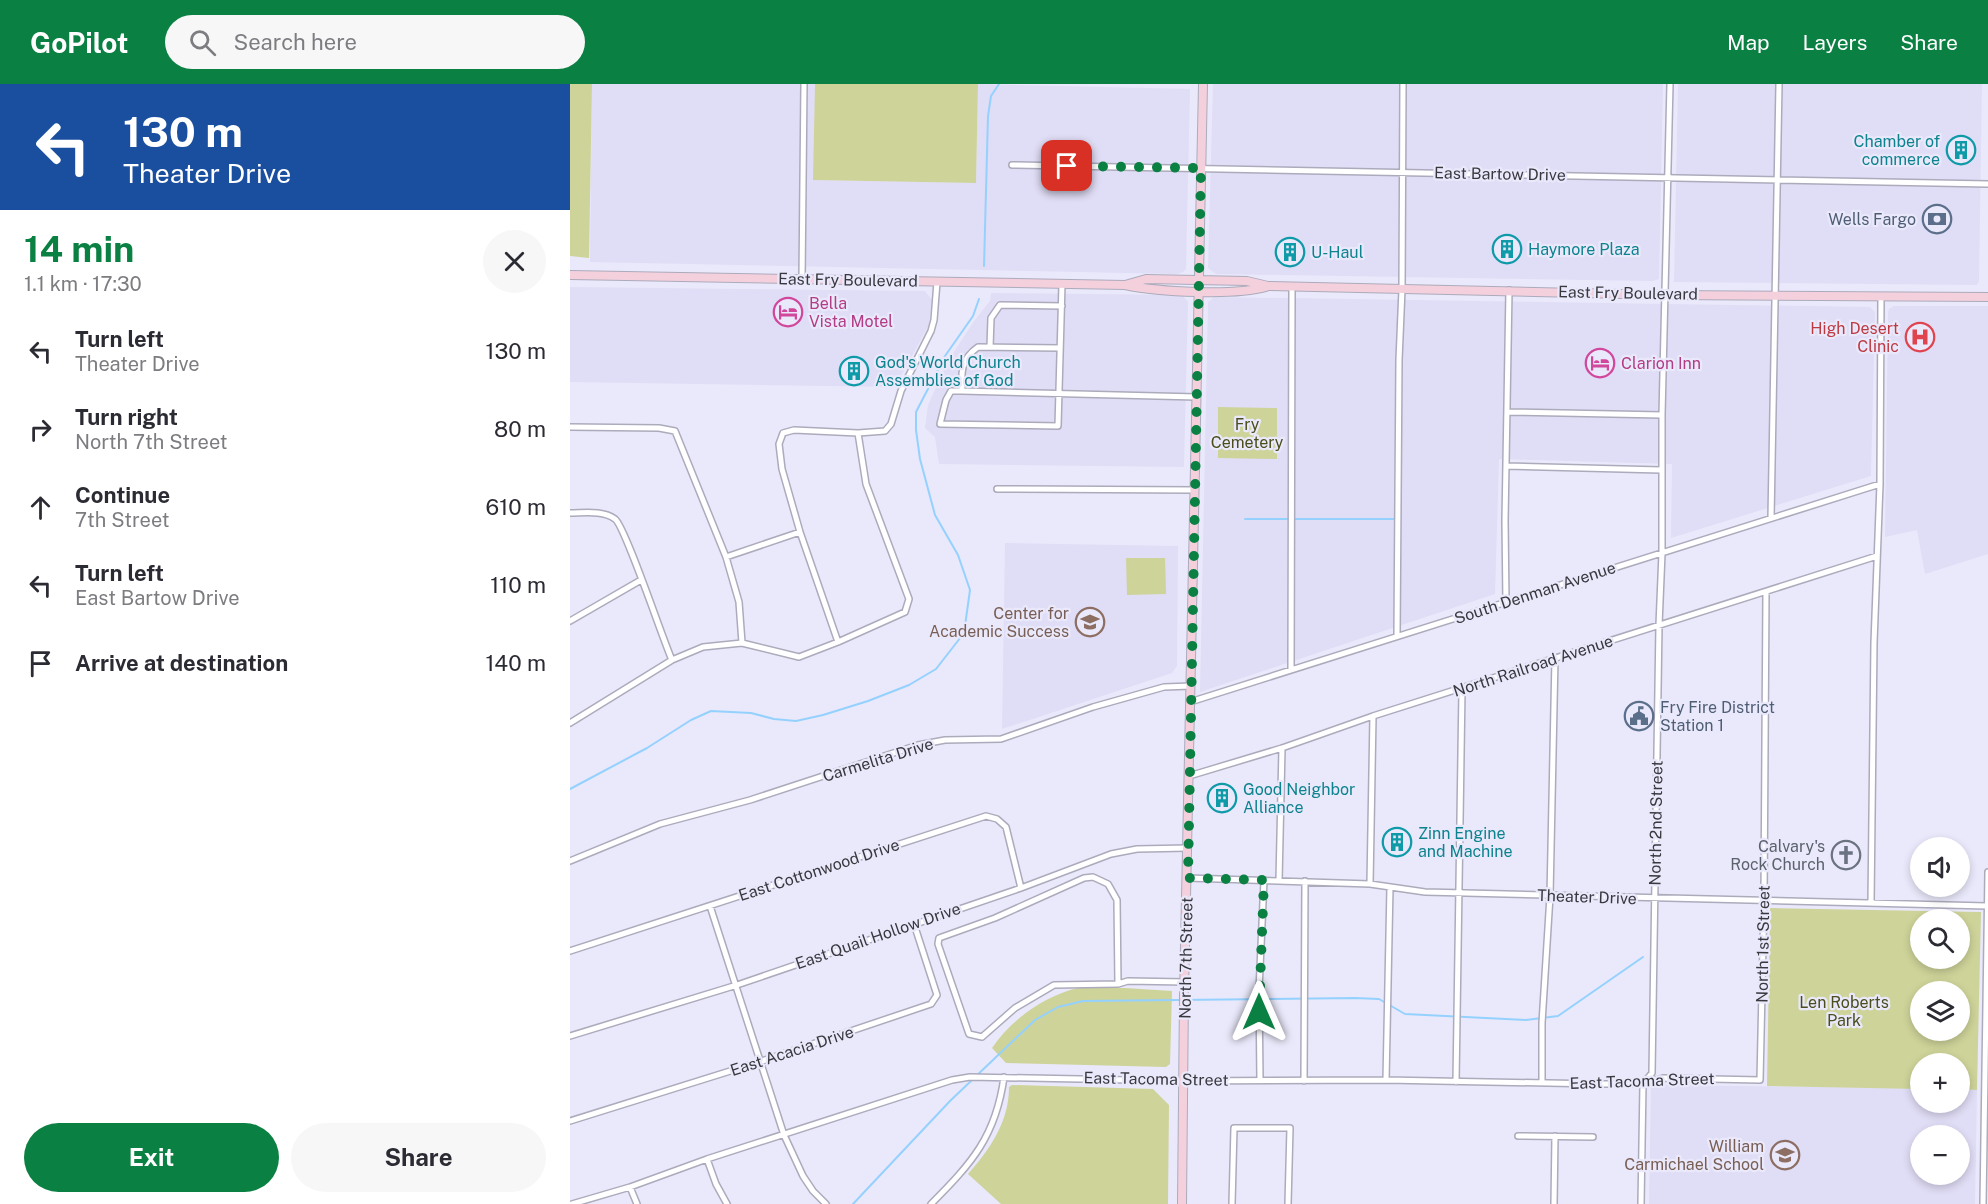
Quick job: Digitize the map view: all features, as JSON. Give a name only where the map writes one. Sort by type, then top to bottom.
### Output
[{"type":"main road","name":"North 7th Street","points":[[1182,1204],[1203,84]]},
{"type":"main road","name":"East Fry Boulevard","points":[[570,275],[1125,285],[1147,289],[1199,291],[1251,291],[1268,286]]},
{"type":"main road","name":"East Fry Boulevard","points":[[1125,285],[1146,279],[1246,281],[1268,286],[1666,295],[1988,297]]},
{"type":"street","points":[[802,279],[804,84]]},
{"type":"street","points":[[1397,636],[1398,371],[1402,289],[1403,84]]},
{"type":"street","name":"North 2nd Street","points":[[1641,1204],[1643,1084],[1652,1073],[1662,553],[1662,415],[1670,84]]},
{"type":"street","points":[[1771,518],[1779,84]]},
{"type":"street","name":"East Bartow Drive","points":[[1012,165],[1988,184]]},
{"type":"street","points":[[838,642],[800,532],[782,470],[779,444],[783,434],[794,430],[858,433],[885,431],[891,424],[902,391],[931,331],[937,282]]},
{"type":"street","points":[[1062,284],[1062,306],[1060,348],[1059,393],[1058,426],[940,424],[946,400],[951,391],[1059,393],[1197,397]]},
{"type":"street","points":[[1291,670],[1292,286]]},
{"type":"street","points":[[1506,602],[1509,290]]},
{"type":"street","points":[[1871,903],[1880,484],[1881,297]]},
{"type":"street","points":[[990,347],[991,318],[1000,305],[1062,306]]},
{"type":"street","points":[[962,391],[962,364],[969,353],[978,347],[1060,348]]},
{"type":"street","points":[[1507,412],[1662,415]]},
{"type":"street","points":[[570,427],[659,428],[675,431],[726,557],[739,602],[742,643]]},
{"type":"street","points":[[570,723],[672,660],[703,647],[742,643],[799,657],[905,612],[909,599],[866,484],[858,433]]},
{"type":"street","points":[[1506,466],[1661,470]]},
{"type":"street","name":"South Denman Avenue","points":[[1190,702],[1880,484]]},
{"type":"street","points":[[997,489],[1194,490]]},
{"type":"street","points":[[570,513],[606,514],[617,520],[672,660]]},
{"type":"street","points":[[726,557],[800,532]]},
{"type":"street","name":"North Railroad Avenue","points":[[1189,776],[1877,556]]},
{"type":"street","points":[[570,621],[641,580]]},
{"type":"street","name":"North 1st Street","points":[[1760,1080],[1766,592]]},
{"type":"street","points":[[1542,1083],[1542,1023],[1550,896],[1555,658]]},
{"type":"street","name":"Carmelita Drive","points":[[570,861],[660,824],[750,800],[918,746],[945,740],[1001,739],[1093,706],[1164,687],[1191,686]]},
{"type":"street","points":[[1456,1082],[1462,689]]},
{"type":"street","points":[[1370,884],[1373,716]]},
{"type":"street","points":[[1279,881],[1282,748]]},
{"type":"street","name":"East Cottonwood Drive","points":[[570,951],[986,816],[997,819],[1006,827],[1021,888]]},
{"type":"street","name":"East Quail Hollow Drive","points":[[570,1036],[737,985],[1021,888],[1111,854],[1137,849],[1188,848]]},
{"type":"street","points":[[1068,869],[1072,884]]},
{"type":"street","points":[[1983,1204],[1986,1196],[1988,872]]},
{"type":"street","points":[[1118,984],[1117,900],[1108,884],[1093,877],[1084,878],[994,918],[939,938],[938,944],[969,1034],[982,1037],[1015,1008],[1053,985],[1118,984],[1128,981],[1185,982]]},
{"type":"street","name":"Theater Drive","points":[[1188,878],[1370,884],[1425,892],[1987,906]]},
{"type":"street","points":[[1260,1080],[1259,990],[1264,880]]},
{"type":"street","points":[[1304,1081],[1305,881]]},
{"type":"street","points":[[1386,1080],[1390,887]]},
{"type":"street","points":[[710,906],[784,1135],[803,1176],[826,1204]]},
{"type":"street","name":"East Acacia Drive","points":[[570,1121],[759,1062],[931,1004],[937,995],[914,924]]},
{"type":"street","name":"East Tacoma Street","points":[[572,1204],[630,1187],[707,1159],[952,1080],[970,1077],[1643,1084],[1663,1078],[1760,1080]]},
{"type":"street","points":[[931,1204],[977,1153],[987,1138],[996,1118],[1004,1077]]},
{"type":"street","points":[[1232,1204],[1234,1128],[1290,1128],[1288,1204]]},
{"type":"street","points":[[1518,1136],[1593,1137]]},
{"type":"street","points":[[1554,1204],[1555,1136]]},
{"type":"street","points":[[707,1159],[716,1184],[727,1204]]},
{"type":"street","points":[[630,1187],[637,1204]]},
{"type":"street","points":[[936,1199],[941,1204]]},
{"type":"shaded area","points":[[592,84],[815,84],[814,180],[976,183],[978,84],[1190,89],[1186,269],[1177,274],[590,262]]},
{"type":"shaded area","points":[[1213,84],[1663,84],[1659,279],[1653,281],[1216,274],[1208,268]]},
{"type":"shaded area","points":[[1678,84],[1982,84],[1979,281],[1977,285],[1674,282]]},
{"type":"shaded area","points":[[570,287],[925,291],[932,300],[929,325],[895,387],[570,382]]},
{"type":"shaded area","points":[[991,293],[1182,295],[1188,302],[1184,467],[939,464],[935,437],[925,428],[928,405],[948,361],[990,301]]},
{"type":"shaded area","points":[[1214,297],[1870,307],[1875,312],[1871,476],[1671,538],[1672,464],[1499,459],[1495,594],[1200,692],[1208,302]]},
{"type":"shaded area","points":[[1894,306],[1988,306],[1988,554],[1925,574],[1917,530],[1885,537],[1888,313],[1889,309]]},
{"type":"shaded area","name":"Center for Academic Success","points":[[1005,543],[1178,546],[1177,666],[1172,673],[1002,729]]},
{"type":"shaded area","name":"William Carmichael School","points":[[1651,1085],[1910,1088],[1910,1113],[1970,1113],[1970,1090],[1977,1090],[1975,1204],[1649,1204]]},
{"type":"green space","points":[[570,84],[592,84],[589,258],[570,256]]},
{"type":"green space","points":[[815,84],[978,84],[976,183],[813,180]]},
{"type":"green space","name":"Fry Cemetery","points":[[1218,407],[1277,408],[1277,459],[1218,458]]},
{"type":"green space","points":[[1126,558],[1165,558],[1166,594],[1127,595]]},
{"type":"green space","name":"Len Roberts Park","points":[[1770,908],[1910,911],[1910,969],[1970,969],[1970,912],[1981,912],[1977,1090],[1970,1090],[1970,1053],[1910,1053],[1910,1089],[1767,1086]]},
{"type":"green space","points":[[1078,988],[1172,991],[1170,1064],[1166,1067],[1006,1063],[992,1048],[1019,1018],[1030,1010],[1053,997]]},
{"type":"green space","points":[[1012,1085],[1153,1089],[1169,1105],[1168,1204],[1001,1204],[968,1174],[984,1155],[997,1134],[1006,1112],[1009,1087]]},
{"type":"waterway","points":[[984,266],[988,116],[991,96],[999,84]]},
{"type":"waterway","points":[[570,789],[647,748],[691,720],[711,711],[751,713],[774,719],[796,721],[868,701],[909,685],[936,669],[964,633],[970,590],[958,555],[935,515],[920,459],[916,412],[945,356],[973,316],[979,299]]},
{"type":"waterway","points":[[1245,519],[1395,519]]},
{"type":"waterway","points":[[853,1204],[950,1101],[1035,1020],[1058,1007],[1083,1001],[1355,998],[1379,999],[1405,1014],[1526,1020],[1558,1016],[1643,957]]},
{"type":"place","name":"Chamber of commerce","points":[[1961,150]]},
{"type":"place","name":"Wells Fargo","points":[[1937,219]]},
{"type":"place","name":"Haymore Plaza","points":[[1507,249]]},
{"type":"place","name":"U-Haul","points":[[1290,252]]},
{"type":"place","name":"Bella Vista Motel","points":[[788,312]]},
{"type":"place","name":"High Desert Clinic","points":[[1920,337]]},
{"type":"place","name":"Clarion Inn","points":[[1600,363]]},
{"type":"place","name":"God's World Church Assemblies of God","points":[[854,371]]},
{"type":"place","name":"Center for Academic Success","points":[[1090,622]]},
{"type":"place","name":"Fry Fire District Station 1","points":[[1639,716]]},
{"type":"place","name":"Good Neighbor Alliance","points":[[1222,798]]},
{"type":"place","name":"Zinn Engine and Machine","points":[[1397,842]]},
{"type":"place","name":"Calvary's Rock Church","points":[[1846,855]]},
{"type":"place","name":"William Carmichael School","points":[[1785,1155]]},
{"type":"route","points":[[1067,166],[1201,168],[1188,878],[1264,880],[1259,1012]]}]
